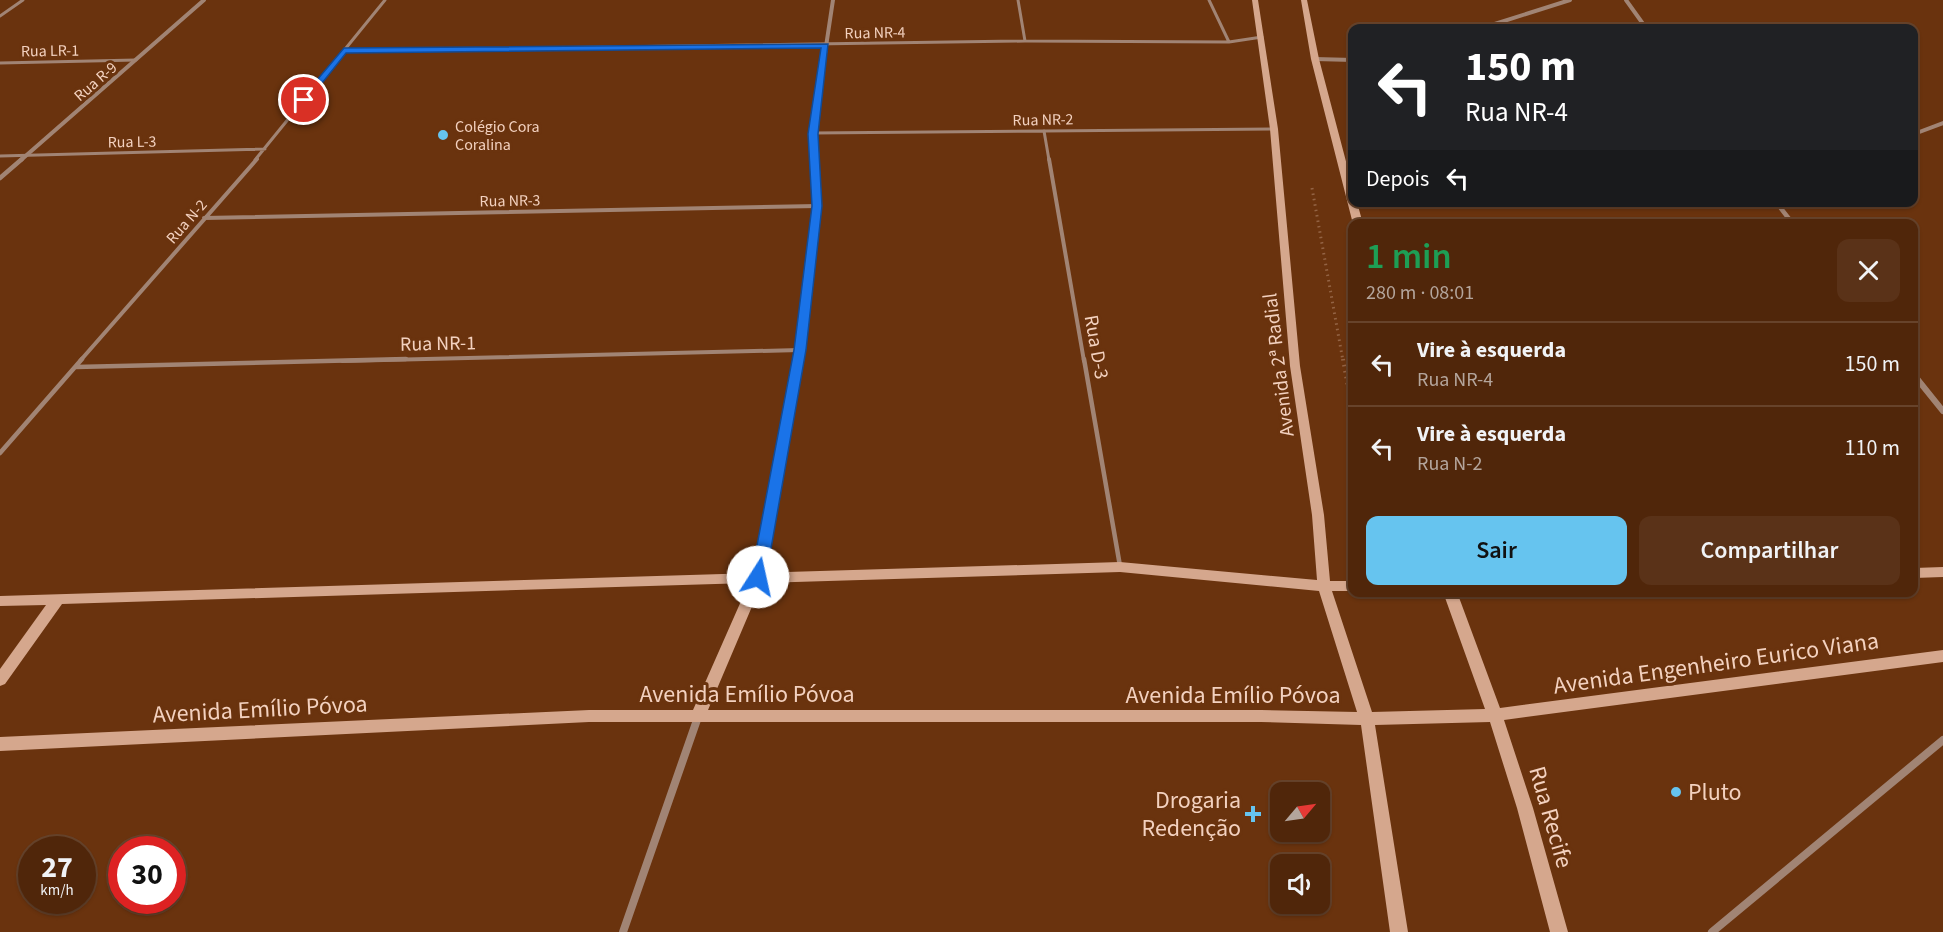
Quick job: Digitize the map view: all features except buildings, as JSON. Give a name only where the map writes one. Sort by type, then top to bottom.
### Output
[{"type":"main road","name":"Avenida 2ª Radial","points":[[1256,0],[1262,37],[1264,72],[1274,129],[1294,366],[1318,515],[1324,586],[1367,719]]},
{"type":"main road","points":[[1304,0],[1315,59],[1348,186]]},
{"type":"main road","points":[[0,601],[1120,567],[1324,586],[1348,586]]},
{"type":"main road","points":[[1918,573],[1943,572]]},
{"type":"main road","points":[[698,716],[758,577]]},
{"type":"main road","points":[[1452,597],[1495,715]]},
{"type":"main road","points":[[0,680],[58,599]]},
{"type":"main road","name":"Avenida Engenheiro Eurico Viana","points":[[1495,715],[1943,656]]},
{"type":"main road","name":"Avenida Emílio Póvoa","points":[[0,744],[589,716],[1261,716],[1367,719],[1495,715]]},
{"type":"main road","name":"Rua Recife","points":[[1495,715],[1525,808],[1559,932]]},
{"type":"main road","points":[[1367,719],[1399,932]]},
{"type":"street","name":"Rua R-9","points":[[0,178],[28,156],[204,0]]},
{"type":"street","points":[[758,577],[800,350],[817,206],[813,134],[832,0]]},
{"type":"street","points":[[1495,24],[1570,0]]},
{"type":"street","points":[[1626,0],[1643,24]]},
{"type":"street","points":[[1315,59],[1348,60]]},
{"type":"street","points":[[1918,132],[1943,123]]},
{"type":"street","points":[[1780,207],[1789,219]]},
{"type":"street","points":[[1918,380],[1943,411]]},
{"type":"street","points":[[623,932],[698,716]]},
{"type":"street","points":[[1712,932],[1943,740]]},
{"type":"lane","points":[[0,16],[23,0]]},
{"type":"lane","name":"Rua N-2","points":[[0,453],[265,149],[386,0]]},
{"type":"lane","points":[[1018,0],[1025,41]]},
{"type":"lane","points":[[1209,0],[1229,42]]},
{"type":"lane","name":"Rua NR-4","points":[[344,51],[1025,41],[1229,42],[1262,37]]},
{"type":"lane","name":"Rua LR-1","points":[[0,63],[136,60]]},
{"type":"lane","name":"Rua NR-2","points":[[813,134],[1274,129]]},
{"type":"lane","name":"Rua D-3","points":[[1044,131],[1120,567]]},
{"type":"lane","name":"Rua L-3","points":[[0,156],[265,149]]},
{"type":"lane","name":"Rua NR-3","points":[[204,218],[817,206]]},
{"type":"lane","name":"Rua NR-1","points":[[76,367],[800,350]]},
{"type":"path","points":[[1311,179],[1348,387]]},
{"type":"place","name":"Colégio Cora Coralina","points":[[443,135]]},
{"type":"place","name":"Pluto","points":[[1676,792]]},
{"type":"place","name":"Drogaria Redenção","points":[[1253,814]]},
{"type":"route","points":[[304,100],[344,51],[825,45],[813,134],[817,206],[800,350],[758,577]]}]
